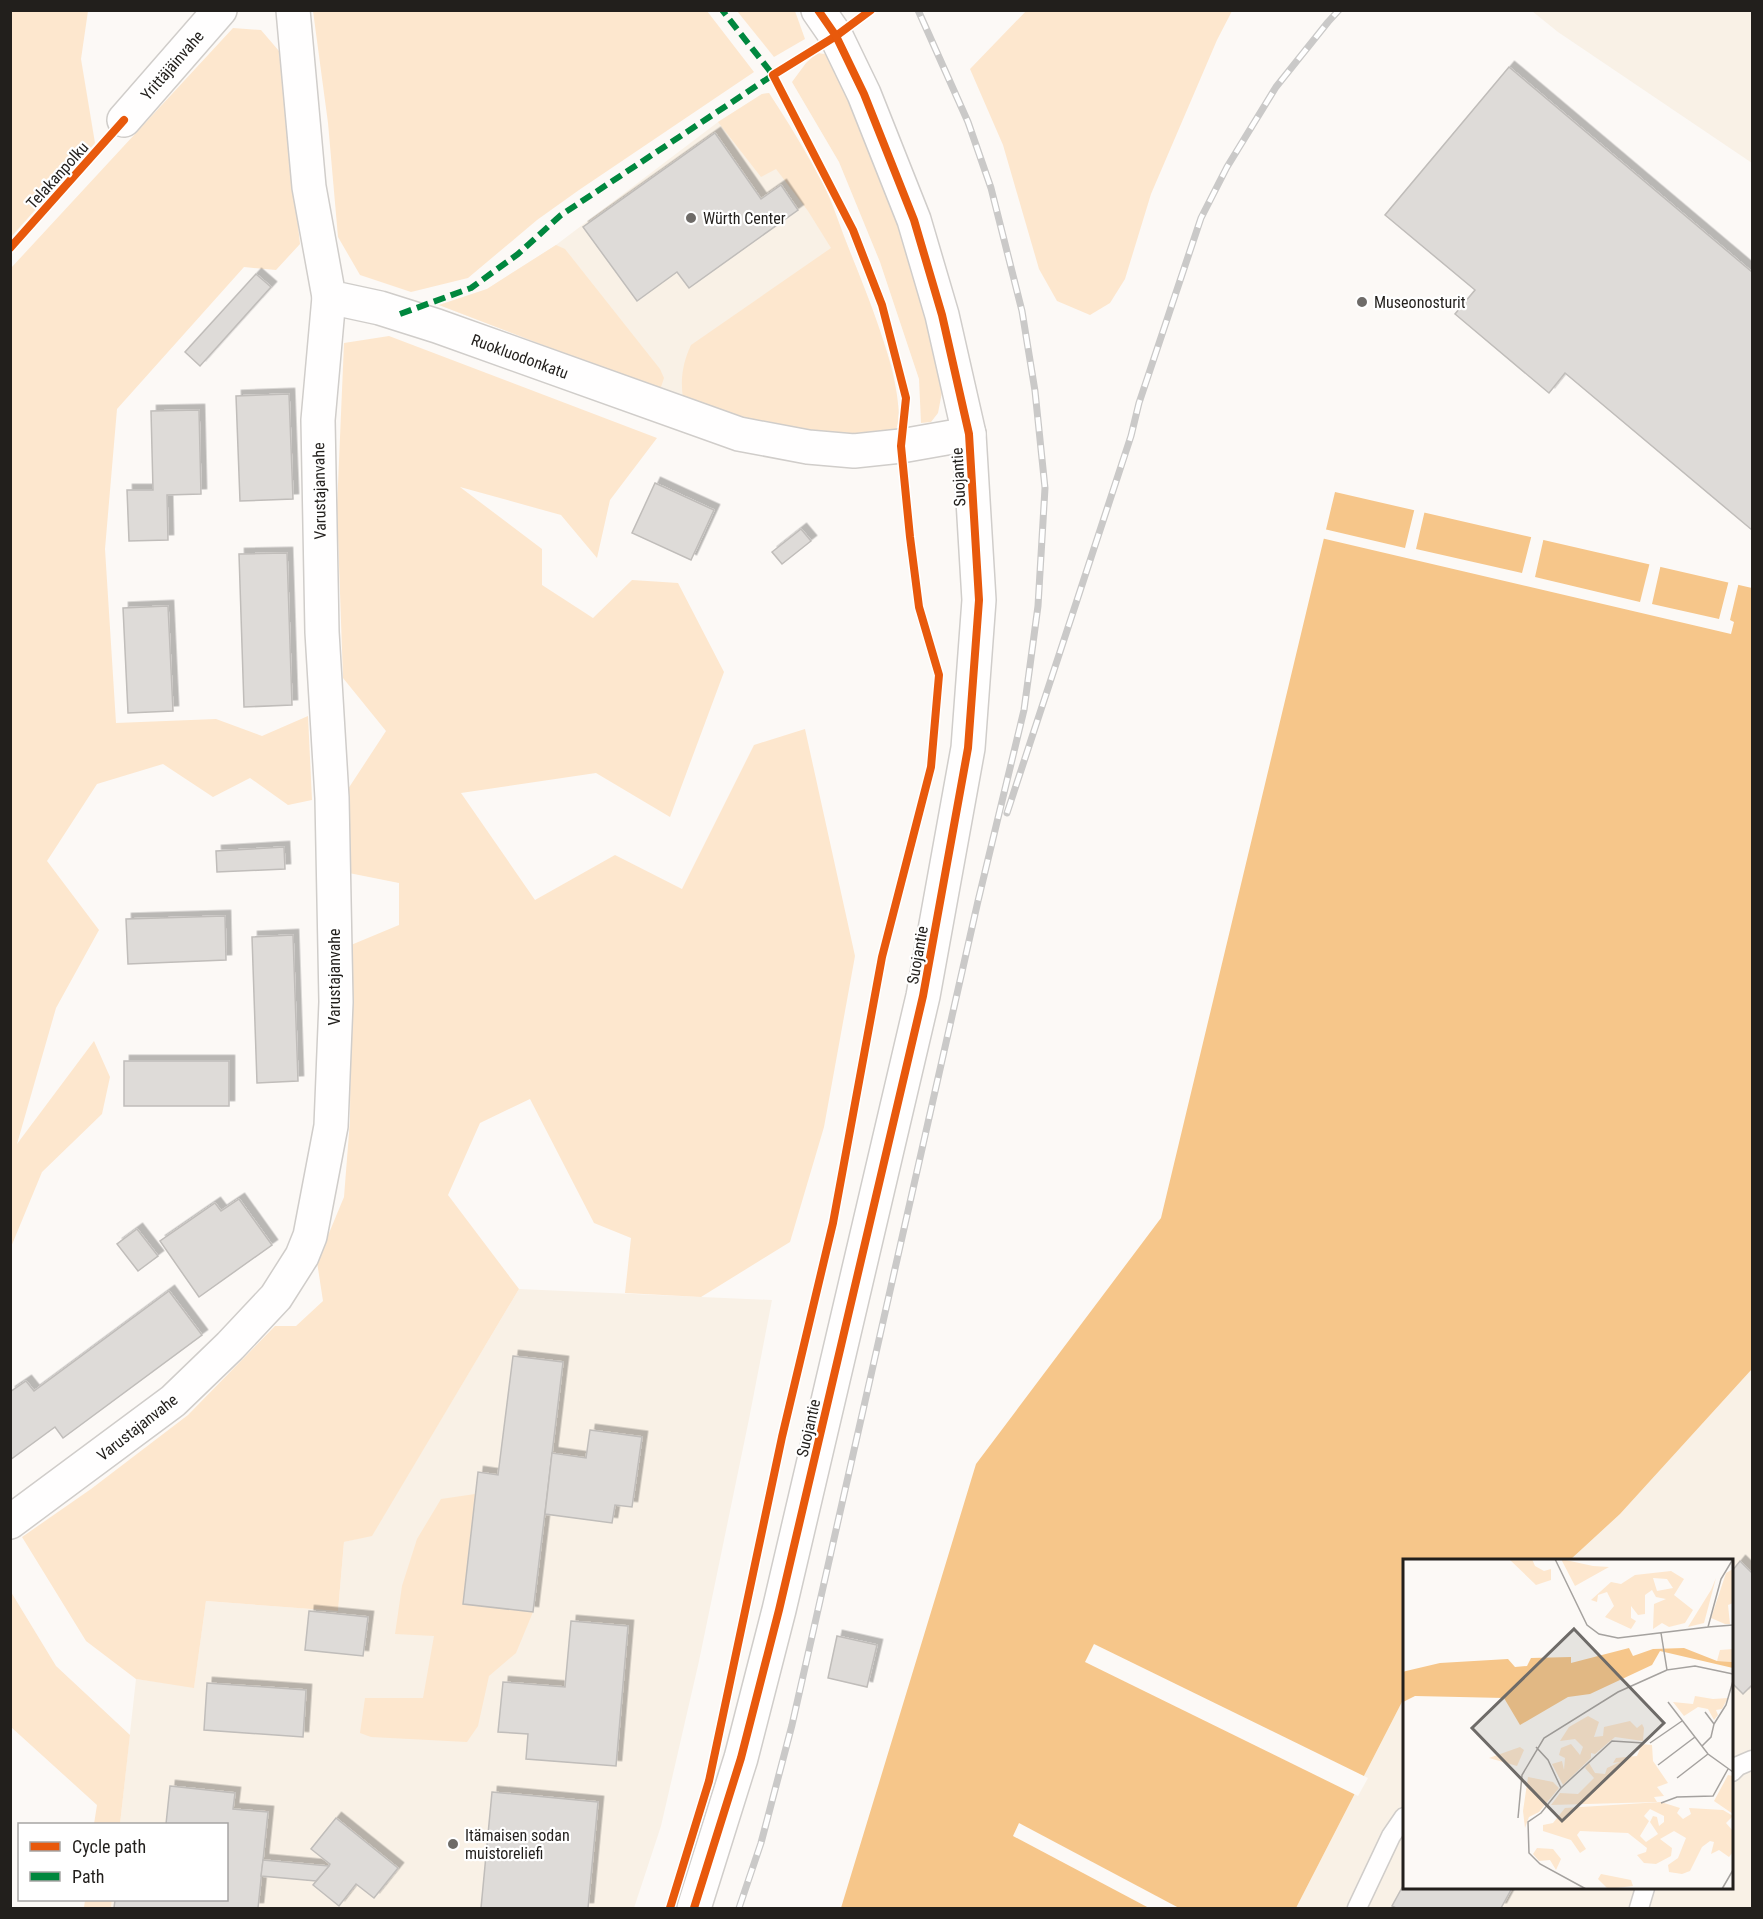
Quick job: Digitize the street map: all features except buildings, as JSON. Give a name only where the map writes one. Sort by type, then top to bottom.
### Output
[{"type":"street","name":"Yrittäjäinvahe","points":[[124,120],[220,10]]},
{"type":"street","name":"Suojantie","points":[[694,1908],[741,1758],[779,1610],[923,996],[968,748],[979,600],[969,434],[942,315],[914,220],[864,94],[836,36],[818,10]]},
{"type":"street","points":[[294,22],[309,187],[329,297]]},
{"type":"street","name":"Ruokluodonkatu","points":[[329,297],[380,308],[437,326],[739,434],[808,447],[854,451],[902,446],[969,434]]},
{"type":"street","name":"Varustajanvahe","points":[[10,1522],[173,1401],[276,1297],[302,1256],[310,1236],[331,1126],[336,1002],[332,798],[322,632],[318,420],[329,297]]},
{"type":"lane","points":[[1733,1770],[1752,1760]]},
{"type":"lane","points":[[1357,1908],[1391,1836],[1403,1818]]},
{"type":"lane","points":[[1639,1908],[1644,1889]]},
{"type":"shaded area","points":[[11,10],[88,11],[81,59],[95,143],[11,237]]},
{"type":"shaded area","points":[[1027,10],[1232,11],[1217,40],[1151,194],[1125,279],[1110,303],[1090,315],[1057,301],[1039,269],[1003,145],[970,69]]},
{"type":"shaded area","points":[[313,11],[707,11],[754,72],[537,220],[468,278],[411,292],[360,275],[338,237],[328,123]]},
{"type":"shaded area","points":[[737,11],[795,11],[805,39],[774,57]]},
{"type":"shaded area","points":[[1532,11],[1752,11],[1752,163],[1558,32]]},
{"type":"shaded area","points":[[233,28],[261,30],[279,51],[300,244],[276,270],[244,267],[117,409],[105,549],[116,723],[216,719],[262,736],[308,716],[312,800],[288,805],[250,778],[213,797],[163,764],[97,784],[47,861],[99,930],[56,1008],[17,1144],[94,1041],[110,1077],[102,1114],[42,1172],[11,1247],[11,268]]},
{"type":"shaded area","points":[[817,53],[825,54],[849,99],[893,196],[927,318],[943,387],[938,413],[931,422],[921,423],[919,379],[880,262],[839,162],[792,82],[806,63]]},
{"type":"shaded area","points":[[769,93],[824,185],[892,367],[899,424],[777,438],[655,388],[439,305],[487,289],[556,245],[718,122],[762,94]]},
{"type":"shaded area","points":[[769,93],[827,191],[873,311],[897,393],[898,416],[895,433],[777,438],[683,398],[683,371],[691,345],[831,248],[808,211],[776,169],[761,177],[718,122],[762,94]]},
{"type":"shaded area","points":[[556,245],[565,249],[660,369],[664,378],[661,387],[655,388],[439,305],[487,289]]},
{"type":"shaded area","points":[[389,336],[657,438],[610,500],[597,558],[561,515],[460,487],[542,549],[542,585],[593,618],[632,580],[678,583],[724,672],[670,817],[596,773],[461,793],[535,900],[615,855],[682,889],[754,745],[805,729],[855,956],[824,1127],[790,1242],[701,1297],[625,1293],[631,1238],[594,1223],[530,1099],[480,1123],[448,1195],[519,1289],[372,1536],[344,1542],[338,1611],[206,1601],[194,1688],[136,1679],[86,1641],[22,1537],[91,1489],[188,1415],[275,1326],[296,1326],[323,1301],[317,1262],[344,1197],[350,1120],[351,945],[399,925],[399,883],[349,873],[348,789],[386,731],[343,678],[337,508],[344,343]]},
{"type":"shaded area","points":[[1335,492],[1752,588],[1752,1369],[1620,1514],[1571,1559],[1403,1559],[1403,1700],[1296,1908],[841,1908],[976,1464],[1161,1218]]},
{"type":"shaded area","points":[[519,1289],[772,1300],[699,1661],[661,1826],[634,1908],[111,1908],[112,1901],[228,1901],[228,1823],[120,1823],[136,1679],[194,1687],[206,1601],[338,1611],[344,1542],[372,1535]]},
{"type":"shaded area","points":[[1752,1369],[1752,1908],[1296,1908],[1403,1700],[1403,1889],[1733,1889],[1733,1559],[1571,1559],[1620,1514]]},
{"type":"shaded area","points":[[475,1494],[463,1604],[533,1612],[516,1653],[489,1676],[478,1726],[467,1742],[371,1737],[360,1733],[365,1698],[423,1698],[434,1636],[395,1634],[402,1586],[417,1539],[441,1499]]},
{"type":"shaded area","points":[[11,1592],[56,1666],[130,1735],[120,1823],[94,1823],[97,1805],[11,1727]]},
{"type":"shaded area","points":[[85,1901],[112,1901],[111,1908],[84,1908]]},
{"type":"pier","points":[[1415,507],[1425,510],[1416,549],[1522,573],[1532,534],[1544,537],[1535,577],[1640,602],[1650,562],[1661,564],[1652,604],[1719,619],[1729,580],[1739,582],[1730,620],[1734,622],[1731,634],[1321,538],[1324,529],[1405,548]]},
{"type":"pier","points":[[1094,1644],[1368,1778],[1358,1796],[1085,1662]]},
{"type":"pier","points":[[1019,1823],[1179,1908],[1149,1908],[1013,1836]]},
{"type":"railway","points":[[739,1908],[761,1843],[792,1725],[978,901],[1024,710],[1038,606],[1045,488],[1035,391],[1022,311],[991,188],[968,122],[918,10]]},
{"type":"railway","points":[[1007,813],[1201,218],[1227,167],[1276,87],[1339,10]]},
{"type":"marked path","points":[[400,314],[471,288],[518,254],[561,215],[773,75],[722,10]]},
{"type":"cycle path","points":[[694,1908],[741,1758],[779,1610],[923,996],[968,748],[979,600],[969,434],[942,315],[914,220],[864,94],[836,36],[818,10]]},
{"type":"cycle path","points":[[670,1908],[709,1781],[782,1437],[833,1223],[882,957],[931,767],[939,675],[919,607],[910,537],[901,446],[906,398],[882,305],[853,230],[773,75],[836,36],[871,10]]},
{"type":"cycle path","name":"Telakanpolku","points":[[10,248],[124,120]]},
{"type":"place","name":"Würth Center","points":[[691,218]]},
{"type":"place","name":"Museonosturit","points":[[1362,302]]},
{"type":"place","name":"Itämaisen sodan muistoreliefi","points":[[453,1844]]}]
